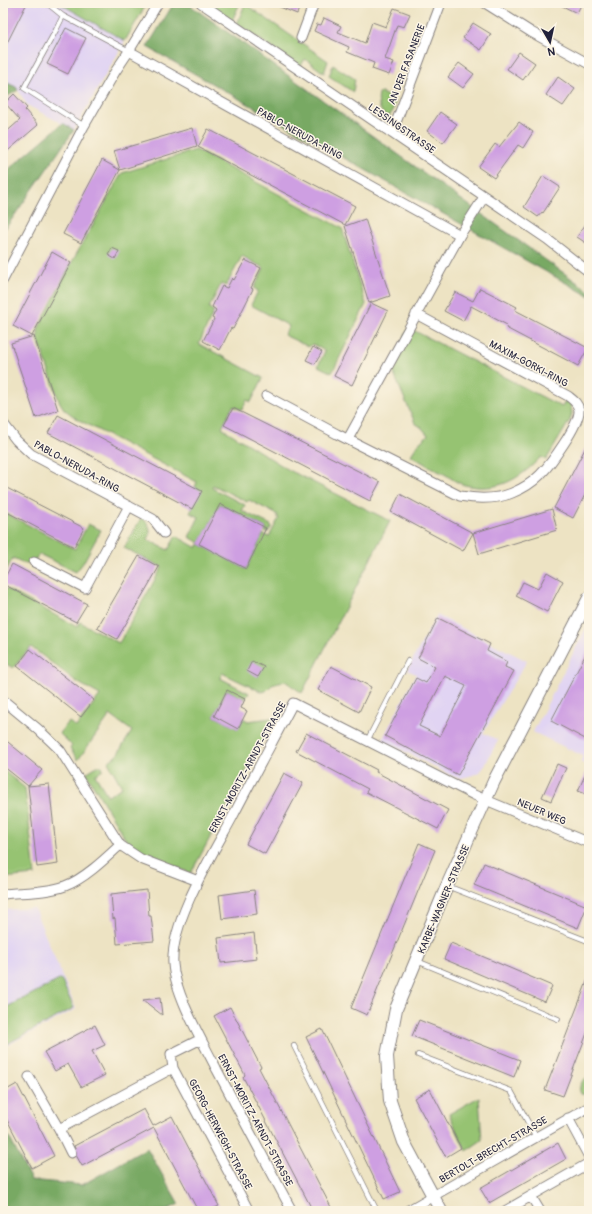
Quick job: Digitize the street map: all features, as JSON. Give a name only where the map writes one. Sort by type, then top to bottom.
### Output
[{"type":"street","points":[[3,280],[84,126],[115,72],[158,3]]},
{"type":"street","name":"LESSINGSTRASSE","points":[[201,3],[547,239],[589,272]]},
{"type":"street","points":[[301,38],[314,3]]},
{"type":"street","name":"AN DER FASANERIE","points":[[392,133],[440,3]]},
{"type":"street","points":[[485,3],[531,32],[589,64]]},
{"type":"street","name":"PABLO-NERUDA-RING","points":[[129,51],[460,235]]},
{"type":"street","points":[[352,441],[416,314],[460,235],[484,197]]},
{"type":"street","name":"MAXIM-GORKI-RING","points":[[266,396],[460,496],[494,498],[510,494],[524,488],[540,475],[570,433],[578,418],[578,405],[568,396],[416,314]]},
{"type":"street","name":"PABLO-NERUDA-RING","points":[[3,423],[16,440],[31,454],[153,519],[164,533]]},
{"type":"street","points":[[34,562],[85,588],[128,506]]},
{"type":"street","name":"KARBE-WAGNER-STRASSE","points":[[441,1211],[404,1142],[390,1101],[387,1056],[396,1009],[494,781],[589,598]]},
{"type":"street","points":[[3,700],[38,729],[60,750],[120,845],[141,859],[198,881]]},
{"type":"street","name":"ERNST-MORITZ-ARNDT-STRASSE","points":[[292,1211],[201,1039],[183,1001],[172,966],[172,954],[176,936],[198,881],[293,703],[367,742],[486,800]]},
{"type":"street","name":"NEUER WEG","points":[[486,800],[589,844]]},
{"type":"street","points":[[3,894],[66,886],[80,878],[120,845]]},
{"type":"street","points":[[58,1129],[173,1068],[171,1054],[201,1039]]},
{"type":"street","name":"GEORG-HERWEGH-STRASSE","points":[[173,1068],[249,1211]]},
{"type":"street","points":[[29,1077],[71,1153]]},
{"type":"street","name":"BERTOLT-BRECHT-STRASSE","points":[[407,1211],[589,1106]]},
{"type":"street","points":[[568,1118],[589,1156]]},
{"type":"street","points":[[505,1211],[589,1162]]},
{"type":"street","points":[[531,1196],[540,1211]]},
{"type":"lane","points":[[47,3],[63,16],[129,51]]},
{"type":"lane","points":[[63,16],[24,88],[84,126]]},
{"type":"lane","points":[[367,742],[408,661]]},
{"type":"lane","points":[[448,886],[588,941]]},
{"type":"lane","points":[[416,961],[558,1019]]},
{"type":"lane","points":[[294,1046],[377,1211]]},
{"type":"lane","points":[[418,1054],[511,1091],[536,1137]]},
{"type":"shaded area","points":[[3,3],[59,3],[125,41],[74,130],[27,105],[16,87],[3,81]]},
{"type":"shaded area","points":[[437,615],[527,661],[483,733],[498,740],[484,767],[480,772],[462,778],[454,777],[382,740],[416,674],[407,670]]},
{"type":"shaded area","points":[[589,622],[589,766],[580,762],[583,756],[533,732]]},
{"type":"shaded area","points":[[34,908],[76,1009],[3,1048],[3,910]]},
{"type":"green space","points":[[59,3],[147,3],[125,41]]},
{"type":"green space","points":[[174,3],[187,3],[589,291],[589,296],[147,47]]},
{"type":"green space","points":[[209,3],[240,3],[232,21]]},
{"type":"green space","points":[[245,4],[328,61],[324,73],[305,59],[300,67],[237,24]]},
{"type":"green space","points":[[333,65],[355,79],[353,92],[329,76]]},
{"type":"green space","points":[[3,81],[16,87],[18,90],[3,99]]},
{"type":"green space","points":[[380,92],[393,99],[395,103],[393,111],[388,117],[382,113],[379,106],[378,99]]},
{"type":"green space","points":[[63,123],[74,130],[3,232],[3,174]]},
{"type":"green space","points":[[196,150],[342,228],[366,304],[332,373],[318,366],[325,351],[312,344],[309,347],[284,335],[289,326],[251,305],[258,291],[254,288],[264,268],[242,256],[226,286],[221,284],[209,308],[214,311],[199,344],[263,378],[251,402],[247,400],[242,410],[233,406],[222,428],[289,470],[390,521],[302,693],[285,681],[272,685],[266,691],[262,692],[222,673],[220,678],[249,693],[245,699],[227,690],[214,716],[238,729],[243,718],[248,721],[271,718],[274,719],[191,873],[142,855],[129,845],[86,773],[97,766],[102,766],[103,770],[95,775],[108,796],[122,787],[108,762],[117,755],[132,731],[110,715],[78,760],[70,748],[72,746],[59,733],[69,722],[76,727],[100,695],[77,682],[31,647],[13,668],[3,662],[3,587],[77,627],[80,622],[119,643],[162,567],[124,548],[141,518],[146,522],[150,530],[148,540],[168,550],[176,536],[197,548],[199,544],[246,569],[263,534],[269,537],[279,518],[277,517],[278,515],[249,500],[247,502],[213,485],[212,488],[245,505],[242,511],[271,525],[271,528],[267,533],[265,532],[266,528],[220,504],[200,543],[189,537],[199,517],[190,513],[201,491],[195,487],[197,482],[77,419],[64,409],[59,401],[38,339],[38,329],[72,262],[122,173]]},
{"type":"green space","points":[[409,328],[562,407],[566,400],[570,403],[572,413],[570,420],[546,460],[541,457],[525,472],[507,482],[487,487],[477,487],[458,482],[411,455],[418,444],[428,435],[415,423],[390,365]]},
{"type":"green space","points":[[3,512],[75,549],[88,524],[101,530],[83,563],[76,572],[39,554],[36,559],[26,564],[13,558],[3,576]]},
{"type":"green space","points":[[3,770],[25,788],[35,875],[3,878]]},
{"type":"green space","points":[[61,979],[74,1008],[3,1046],[3,1009]]},
{"type":"green space","points":[[589,1076],[589,1095],[581,1094],[580,1086]]},
{"type":"green space","points":[[479,1097],[482,1140],[466,1151],[449,1114]]},
{"type":"green space","points":[[3,1125],[31,1180],[82,1185],[147,1148],[179,1204],[165,1211],[3,1211]]},
{"type":"building","points":[[7,3],[27,3],[3,51],[3,11]]},
{"type":"building","points":[[270,3],[301,3],[297,14]]},
{"type":"building","points":[[556,3],[582,3],[577,13]]},
{"type":"building","points":[[394,8],[410,14],[404,27],[397,25],[385,59],[394,62],[389,75],[372,69],[374,63],[347,52],[349,47],[314,31],[317,24],[321,25],[324,18],[341,26],[338,32],[365,43],[372,22],[386,27]]},
{"type":"building","points":[[473,23],[491,34],[481,50],[463,38]]},
{"type":"building","points":[[66,28],[86,38],[68,74],[47,64]]},
{"type":"building","points":[[519,52],[535,63],[523,80],[507,69]]},
{"type":"building","points":[[459,63],[474,74],[463,88],[448,77]]},
{"type":"building","points":[[558,77],[575,89],[563,106],[546,95]]},
{"type":"building","points":[[14,94],[27,108],[25,110],[38,125],[3,155],[3,135],[20,120],[5,103]]},
{"type":"building","points":[[440,112],[457,124],[443,143],[427,131]]},
{"type":"building","points":[[519,122],[533,132],[523,148],[518,145],[494,178],[478,167],[495,144],[499,147]]},
{"type":"building","points":[[192,128],[197,146],[120,170],[114,151]]},
{"type":"building","points":[[208,129],[355,206],[345,225],[198,147]]},
{"type":"building","points":[[102,160],[120,170],[81,243],[63,234]]},
{"type":"building","points":[[543,176],[560,187],[543,213],[542,212],[538,217],[524,207]]},
{"type":"building","points":[[365,219],[390,296],[369,303],[345,226]]},
{"type":"building","points":[[589,219],[589,245],[577,237]]},
{"type":"building","points":[[112,248],[119,251],[115,259],[108,255]]},
{"type":"building","points":[[52,252],[71,263],[32,336],[13,326]]},
{"type":"building","points":[[245,260],[261,268],[251,288],[253,289],[233,329],[231,328],[220,350],[203,341],[214,319],[212,318],[216,310],[212,307],[222,286],[227,288],[232,278],[234,280]]},
{"type":"building","points":[[480,288],[517,307],[515,310],[588,348],[578,366],[506,328],[507,325],[471,306],[463,321],[444,311],[455,292],[473,301]]},
{"type":"building","points":[[371,303],[388,311],[352,385],[334,376]]},
{"type":"building","points":[[34,336],[58,410],[36,418],[11,343]]},
{"type":"building","points":[[313,347],[322,352],[315,364],[306,360]]},
{"type":"building","points":[[233,408],[380,482],[370,501],[224,425]]},
{"type":"building","points":[[58,415],[202,491],[192,509],[48,433]]},
{"type":"building","points":[[589,441],[589,487],[573,518],[554,508]]},
{"type":"building","points":[[3,486],[84,528],[74,547],[3,510]]},
{"type":"building","points":[[400,494],[473,533],[463,551],[391,512]]},
{"type":"building","points":[[220,504],[266,528],[246,569],[199,544]]},
{"type":"building","points":[[552,509],[557,530],[479,554],[473,533]]},
{"type":"building","points":[[139,556],[159,567],[117,639],[97,628]]},
{"type":"building","points":[[12,564],[87,604],[76,622],[3,584],[3,581]]},
{"type":"building","points":[[547,572],[563,581],[547,612],[516,596],[523,582],[538,589]]},
{"type":"building","points":[[438,618],[490,644],[487,651],[507,662],[505,667],[514,671],[458,775],[385,736],[416,678],[426,683],[435,667],[418,658]],"holes":[[[445,676],[466,686],[440,736],[419,726]]]},
{"type":"building","points":[[589,648],[589,741],[551,721]]},
{"type":"building","points":[[30,649],[94,700],[81,717],[17,666]]},
{"type":"building","points":[[252,661],[264,667],[258,677],[247,671]]},
{"type":"building","points":[[331,666],[371,687],[359,712],[318,690]]},
{"type":"building","points":[[227,690],[245,699],[241,708],[247,711],[238,729],[214,716]]},
{"type":"building","points":[[306,733],[377,770],[376,772],[448,810],[438,829],[366,792],[368,789],[296,751]]},
{"type":"building","points":[[3,738],[42,770],[28,786],[3,766]]},
{"type":"building","points":[[557,764],[566,768],[551,801],[542,797]]},
{"type":"building","points":[[589,766],[589,795],[578,791]]},
{"type":"building","points":[[284,773],[303,783],[265,854],[246,844]]},
{"type":"building","points":[[49,784],[58,864],[37,867],[28,786]]},
{"type":"building","points":[[419,843],[435,850],[367,1015],[351,1008]]},
{"type":"building","points":[[484,863],[587,906],[578,928],[474,885]]},
{"type":"building","points":[[147,890],[149,916],[151,916],[154,941],[117,944],[111,894]]},
{"type":"building","points":[[254,890],[257,914],[222,919],[219,895]]},
{"type":"building","points":[[254,933],[257,959],[221,963],[218,938]]},
{"type":"building","points":[[451,943],[552,986],[545,1002],[444,959]]},
{"type":"building","points":[[588,979],[589,1028],[563,1096],[545,1090]]},
{"type":"building","points":[[160,998],[162,1015],[143,1000]]},
{"type":"building","points":[[230,1007],[261,1067],[259,1068],[333,1211],[313,1211],[243,1077],[245,1075],[214,1016]]},
{"type":"building","points":[[419,1020],[520,1060],[514,1077],[412,1036]]},
{"type":"building","points":[[95,1025],[105,1045],[92,1051],[105,1075],[81,1087],[68,1064],[55,1071],[44,1052]]},
{"type":"building","points":[[322,1029],[400,1192],[384,1199],[306,1037]]},
{"type":"building","points":[[17,1084],[54,1156],[32,1168],[3,1112],[3,1092]]},
{"type":"building","points":[[430,1089],[461,1148],[446,1157],[414,1098]]},
{"type":"building","points":[[144,1109],[153,1126],[172,1116],[219,1206],[208,1211],[198,1211],[154,1128],[82,1166],[76,1155],[74,1146]]},
{"type":"building","points":[[558,1143],[566,1159],[489,1203],[480,1188]]}]
